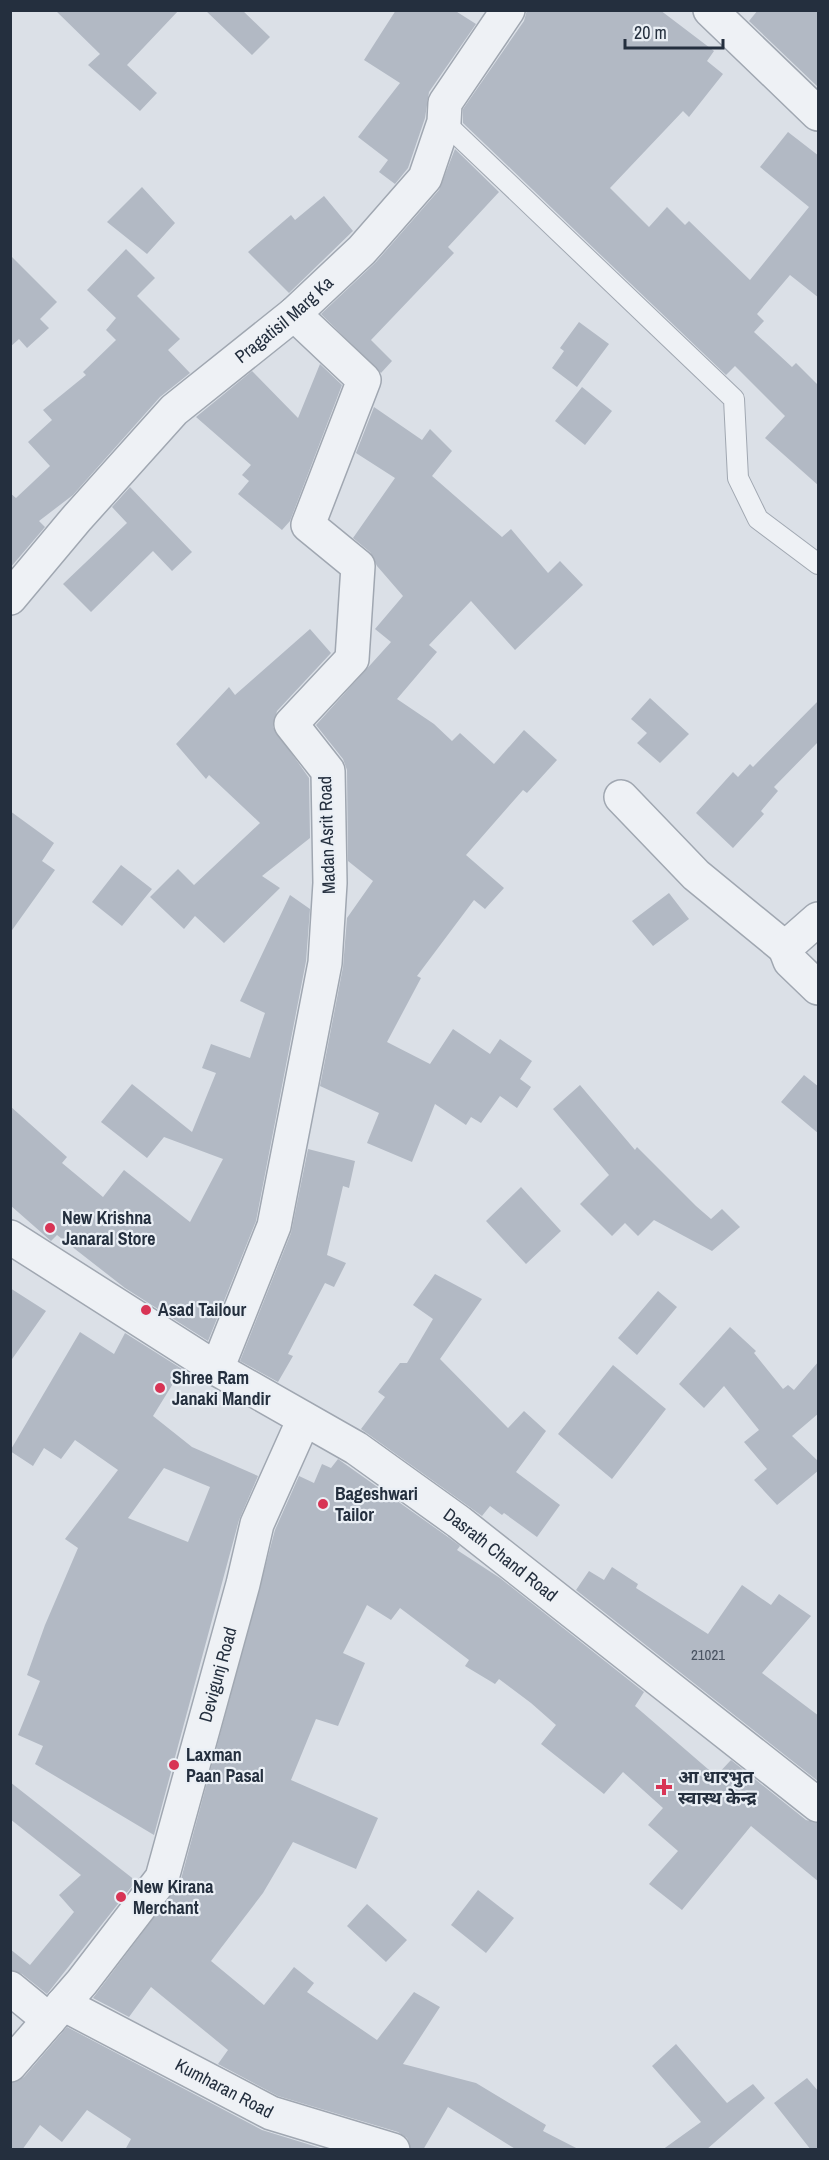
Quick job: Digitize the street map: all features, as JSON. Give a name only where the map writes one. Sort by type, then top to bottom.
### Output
[{"type":"street","name":"Pragatisil Marg Ka","points":[[10,598],[77,518],[174,410],[294,314],[362,250],[425,178],[444,122],[445,103],[508,10]]},
{"type":"street","points":[[710,10],[819,114]]},
{"type":"street","name":"Madan Asrit Road","points":[[217,1369],[274,1226],[325,963],[330,883],[328,771],[291,724],[352,659],[358,566],[308,525],[364,380],[294,314]]},
{"type":"street","points":[[621,796],[696,875],[785,948],[790,961],[819,988]]},
{"type":"street","points":[[785,948],[819,919]]},
{"type":"street","name":"Dasrath Chand Road","points":[[10,1237],[217,1369],[356,1448],[459,1522],[819,1805]]},
{"type":"street","name":"Devigunj Road","points":[[10,2065],[56,2012],[162,1878],[243,1584],[257,1524],[304,1419]]},
{"type":"street","name":"Kumharan Road","points":[[10,1988],[271,2113],[317,2138],[393,2150]]},
{"type":"lane","points":[[444,122],[734,399],[738,478],[758,519],[819,564]]},
{"type":"building","points":[[55,10],[179,10],[127,65],[157,93],[140,111],[88,65],[100,54]]},
{"type":"building","points":[[205,10],[242,10],[270,37],[252,55]]},
{"type":"building","points":[[396,10],[454,10],[476,24],[429,92],[425,118],[408,168],[395,184],[379,172],[388,160],[358,137],[400,83],[364,60]]},
{"type":"building","points":[[527,10],[660,10],[714,51],[707,61],[723,74],[689,117],[683,111],[610,188],[649,227],[667,207],[685,225],[689,221],[750,280],[809,207],[760,167],[788,132],[819,156],[819,298],[790,275],[757,314],[764,321],[754,332],[792,367],[796,363],[819,386],[819,486],[765,438],[785,416],[735,366],[726,375],[463,123],[463,109],[524,21]]},
{"type":"building","points":[[758,10],[819,10],[819,88],[749,21]]},
{"type":"building","points":[[455,149],[499,192],[448,247],[454,253],[371,340],[392,361],[381,373],[321,314],[376,262],[439,190]]},
{"type":"building","points":[[142,187],[175,223],[147,254],[107,222]]},
{"type":"building","points":[[324,196],[353,231],[289,293],[248,252],[291,215],[295,220]]},
{"type":"building","points":[[126,249],[155,278],[137,296],[180,339],[168,350],[190,373],[160,397],[73,495],[39,521],[45,527],[10,568],[10,493],[16,498],[50,466],[28,442],[52,420],[43,410],[86,375],[83,372],[116,340],[106,330],[116,318],[87,290]]},
{"type":"building","points":[[10,255],[57,302],[40,319],[49,328],[27,348],[19,339],[10,347]]},
{"type":"building","points":[[579,322],[609,344],[577,387],[552,368],[564,351],[560,348]]},
{"type":"building","points":[[320,364],[342,385],[290,521],[282,530],[238,494],[249,481],[242,475],[251,465],[196,417],[252,371],[298,418]]},
{"type":"building","points":[[582,387],[612,411],[585,445],[555,421]]},
{"type":"building","points":[[374,407],[422,440],[430,429],[452,451],[432,476],[502,537],[511,529],[548,573],[560,561],[583,585],[515,650],[471,601],[429,645],[437,652],[397,699],[434,724],[452,741],[460,733],[494,764],[524,730],[557,760],[527,793],[523,790],[466,855],[504,888],[485,909],[474,900],[417,976],[421,978],[387,1042],[430,1064],[453,1029],[490,1054],[500,1039],[532,1061],[520,1079],[531,1087],[517,1108],[500,1096],[481,1123],[471,1117],[466,1125],[435,1104],[412,1162],[367,1143],[379,1113],[320,1086],[343,967],[347,918],[373,881],[348,861],[347,770],[343,759],[316,725],[391,642],[375,629],[403,596],[377,566],[370,552],[353,538],[395,478],[356,453]]},
{"type":"building","points":[[130,487],[192,552],[172,571],[153,551],[91,612],[63,584],[127,523],[112,507]]},
{"type":"building","points":[[310,629],[331,653],[277,711],[273,727],[309,778],[310,838],[262,876],[280,888],[224,943],[195,916],[184,929],[150,897],[178,869],[194,885],[260,823],[209,775],[206,779],[176,744],[229,687],[235,695]]},
{"type":"building","points":[[650,698],[689,734],[660,763],[637,743],[647,733],[631,719]]},
{"type":"building","points":[[819,700],[819,741],[774,787],[778,791],[761,811],[764,814],[733,848],[696,813],[733,772],[738,777],[750,764],[753,767]]},
{"type":"building","points":[[10,811],[54,843],[42,861],[55,870],[10,933]]},
{"type":"building","points":[[121,865],[152,889],[122,926],[92,902]]},
{"type":"building","points":[[669,893],[689,919],[653,946],[632,921]]},
{"type":"building","points":[[290,895],[310,909],[306,961],[256,1221],[208,1341],[125,1288],[57,1235],[51,1241],[10,1205],[10,1106],[67,1157],[62,1163],[103,1197],[124,1170],[190,1222],[223,1159],[164,1137],[147,1158],[101,1122],[132,1084],[192,1132],[216,1073],[202,1068],[211,1044],[250,1058],[265,1013],[240,1001]]},
{"type":"building","points":[[804,1075],[819,1087],[819,1134],[781,1102]]},
{"type":"building","points":[[580,1085],[635,1150],[637,1147],[696,1206],[711,1219],[722,1209],[740,1227],[712,1251],[654,1220],[638,1236],[625,1223],[612,1236],[580,1204],[609,1175],[553,1109]]},
{"type":"building","points":[[308,1149],[355,1161],[349,1188],[343,1186],[327,1255],[346,1263],[334,1287],[325,1283],[288,1354],[293,1356],[278,1382],[240,1361],[291,1233]]},
{"type":"building","points":[[521,1187],[561,1231],[526,1264],[486,1221]]},
{"type":"building","points":[[435,1274],[482,1299],[440,1359],[508,1428],[524,1411],[546,1431],[516,1472],[560,1505],[537,1537],[504,1513],[502,1515],[490,1506],[482,1516],[361,1429],[385,1397],[378,1392],[400,1363],[407,1363],[433,1319],[413,1305]]},
{"type":"building","points":[[10,1288],[46,1311],[10,1362]]},
{"type":"building","points":[[658,1291],[677,1307],[637,1355],[618,1338]]},
{"type":"building","points":[[730,1327],[756,1351],[754,1353],[783,1389],[788,1385],[794,1390],[819,1361],[819,1413],[792,1436],[819,1462],[819,1470],[777,1505],[754,1480],[767,1469],[744,1442],[759,1430],[724,1386],[704,1408],[679,1384]]},
{"type":"building","points":[[80,1332],[114,1354],[125,1333],[182,1369],[153,1416],[192,1447],[258,1476],[239,1520],[154,1835],[35,1764],[43,1746],[18,1735],[40,1681],[27,1675],[45,1625],[78,1548],[65,1539],[118,1470],[75,1440],[61,1459],[44,1448],[33,1466],[10,1451]],"holes":[[[164,1468],[210,1487],[188,1542],[128,1518]]]},
{"type":"building","points":[[613,1365],[666,1409],[612,1479],[558,1434]]},
{"type":"building","points":[[338,1459],[460,1546],[457,1550],[500,1578],[644,1692],[635,1706],[716,1776],[731,1760],[806,1820],[819,1823],[819,1882],[751,1826],[682,1910],[649,1884],[678,1851],[648,1825],[663,1808],[623,1772],[604,1794],[541,1744],[556,1725],[531,1703],[499,1679],[495,1684],[465,1666],[469,1660],[400,1608],[391,1620],[367,1605],[343,1653],[365,1663],[338,1726],[316,1719],[291,1780],[378,1818],[356,1869],[293,1842],[263,1893],[211,1961],[264,2005],[294,1967],[314,1983],[307,1992],[377,2040],[414,1992],[440,2007],[403,2064],[476,2083],[546,2125],[543,2131],[580,2150],[517,2150],[448,2107],[423,2150],[411,2150],[407,2138],[398,2132],[278,2096],[218,2064],[228,2050],[151,1987],[129,2017],[93,1998],[180,1883],[275,1530],[299,1476],[314,1483],[322,1464],[331,1468]]},
{"type":"building","points":[[612,1567],[638,1584],[636,1588],[708,1634],[742,1585],[771,1605],[779,1594],[811,1616],[762,1673],[819,1716],[819,1782],[576,1590],[589,1571],[604,1580]]},
{"type":"building","points":[[10,1782],[136,1881],[47,1994],[22,1974],[10,1970],[10,1949],[30,1965],[74,1912],[59,1895],[81,1875],[10,1819]]},
{"type":"building","points":[[478,1890],[514,1918],[486,1953],[451,1925]]},
{"type":"building","points":[[367,1904],[407,1940],[386,1962],[347,1926]]},
{"type":"building","points":[[67,2027],[262,2130],[327,2150],[125,2150],[131,2139],[87,2110],[62,2142],[40,2125],[22,2150],[10,2150],[10,2083],[24,2077]]},
{"type":"building","points":[[676,2044],[727,2103],[753,2084],[765,2098],[706,2150],[662,2150],[701,2122],[652,2066]]},
{"type":"building","points":[[807,2078],[819,2092],[819,2150],[811,2150],[774,2103]]},
{"type":"place","name":"New Krishna Janaral Store","points":[[50,1228]]},
{"type":"place","name":"Asad Tailour","points":[[146,1310]]},
{"type":"place","name":"Shree Ram Janaki Mandir","points":[[160,1388]]},
{"type":"place","name":"Bageshwari Tailor","points":[[323,1504]]},
{"type":"place","name":"Laxman Paan Pasal","points":[[174,1765]]},
{"type":"place","name":"आ धारभुत स्वास्थ केन्द्र","points":[[664,1787]]},
{"type":"place","name":"New Kirana Merchant","points":[[121,1897]]}]
